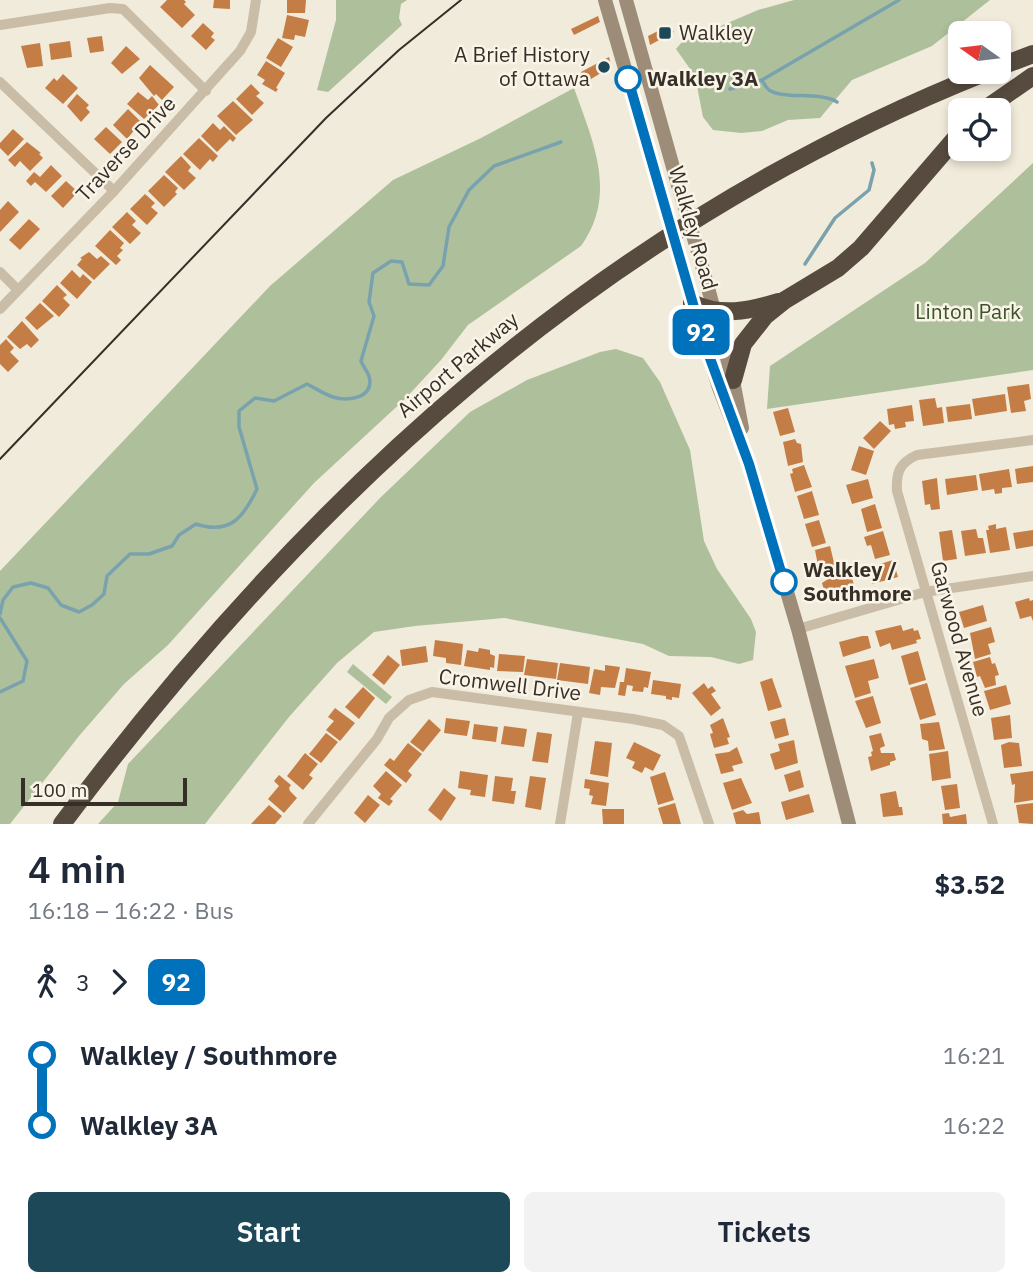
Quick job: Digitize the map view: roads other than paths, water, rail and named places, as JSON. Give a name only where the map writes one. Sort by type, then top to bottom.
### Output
[{"type":"highway","points":[[1012,62],[1033,54]]},
{"type":"highway","points":[[1001,98],[1033,76]]},
{"type":"highway","name":"Airport Parkway","points":[[62,824],[157,703],[240,606],[339,502],[481,373],[611,274],[727,200],[884,117],[960,84]]},
{"type":"highway","points":[[733,380],[736,361],[746,338],[765,316],[785,300],[825,277],[861,248],[948,147]]},
{"type":"highway","points":[[692,303],[715,311],[742,311],[785,300]]},
{"type":"main road","name":"Walkley Road","points":[[605,0],[692,303],[719,388],[749,464],[798,629],[849,824]]},
{"type":"main road","name":"Walkley Road","points":[[626,0],[715,311],[733,380],[749,464]]},
{"type":"street","name":"Traverse Drive","points":[[0,309],[114,191],[240,51],[251,32],[256,0]]},
{"type":"street","points":[[0,25],[110,8],[123,9],[206,91]]},
{"type":"street","points":[[0,82],[114,191]]},
{"type":"street","points":[[0,272],[18,290]]},
{"type":"street","name":"Garwood Avenue","points":[[993,824],[925,592],[896,479],[901,465],[917,455],[1033,440]]},
{"type":"street","points":[[798,629],[925,592],[1033,576]]},
{"type":"street","name":"Cromwell Drive","points":[[308,824],[377,738],[389,718],[409,700],[432,692],[663,725],[679,736],[709,824]]},
{"type":"street","points":[[560,824],[578,713]]},
{"type":"waterway","points":[[730,89],[762,80],[899,0]]},
{"type":"waterway","points":[[762,81],[775,93],[821,97],[837,102]]},
{"type":"waterway","points":[[0,614],[3,600],[13,587],[31,583],[48,588],[61,605],[79,612],[104,594],[107,576],[130,554],[149,554],[172,546],[179,535],[196,524],[218,527],[234,522],[241,516],[257,489],[239,427],[239,411],[255,398],[274,401],[307,384],[339,398],[353,398],[364,394],[370,383],[361,361],[374,316],[369,302],[373,273],[391,261],[402,262],[409,284],[429,285],[443,266],[449,227],[469,190],[494,166],[561,142]]},
{"type":"waterway","points":[[805,264],[835,218],[869,190],[874,170],[872,163]]},
{"type":"waterway","points":[[0,618],[27,661],[23,681],[0,692]]},
{"type":"tram line","points":[[0,459],[326,118],[399,50],[461,0]]},
{"type":"place","name":"Walkley","points":[[665,33]]},
{"type":"place","name":"A Brief History of Ottawa","points":[[604,67]]},
{"type":"place","name":"Walkley 3A","points":[[628,79]]},
{"type":"place","name":"Walkley / Southmore","points":[[784,582]]},
{"type":"park label","name":"Linton Park","points":[[968,312]]}]
